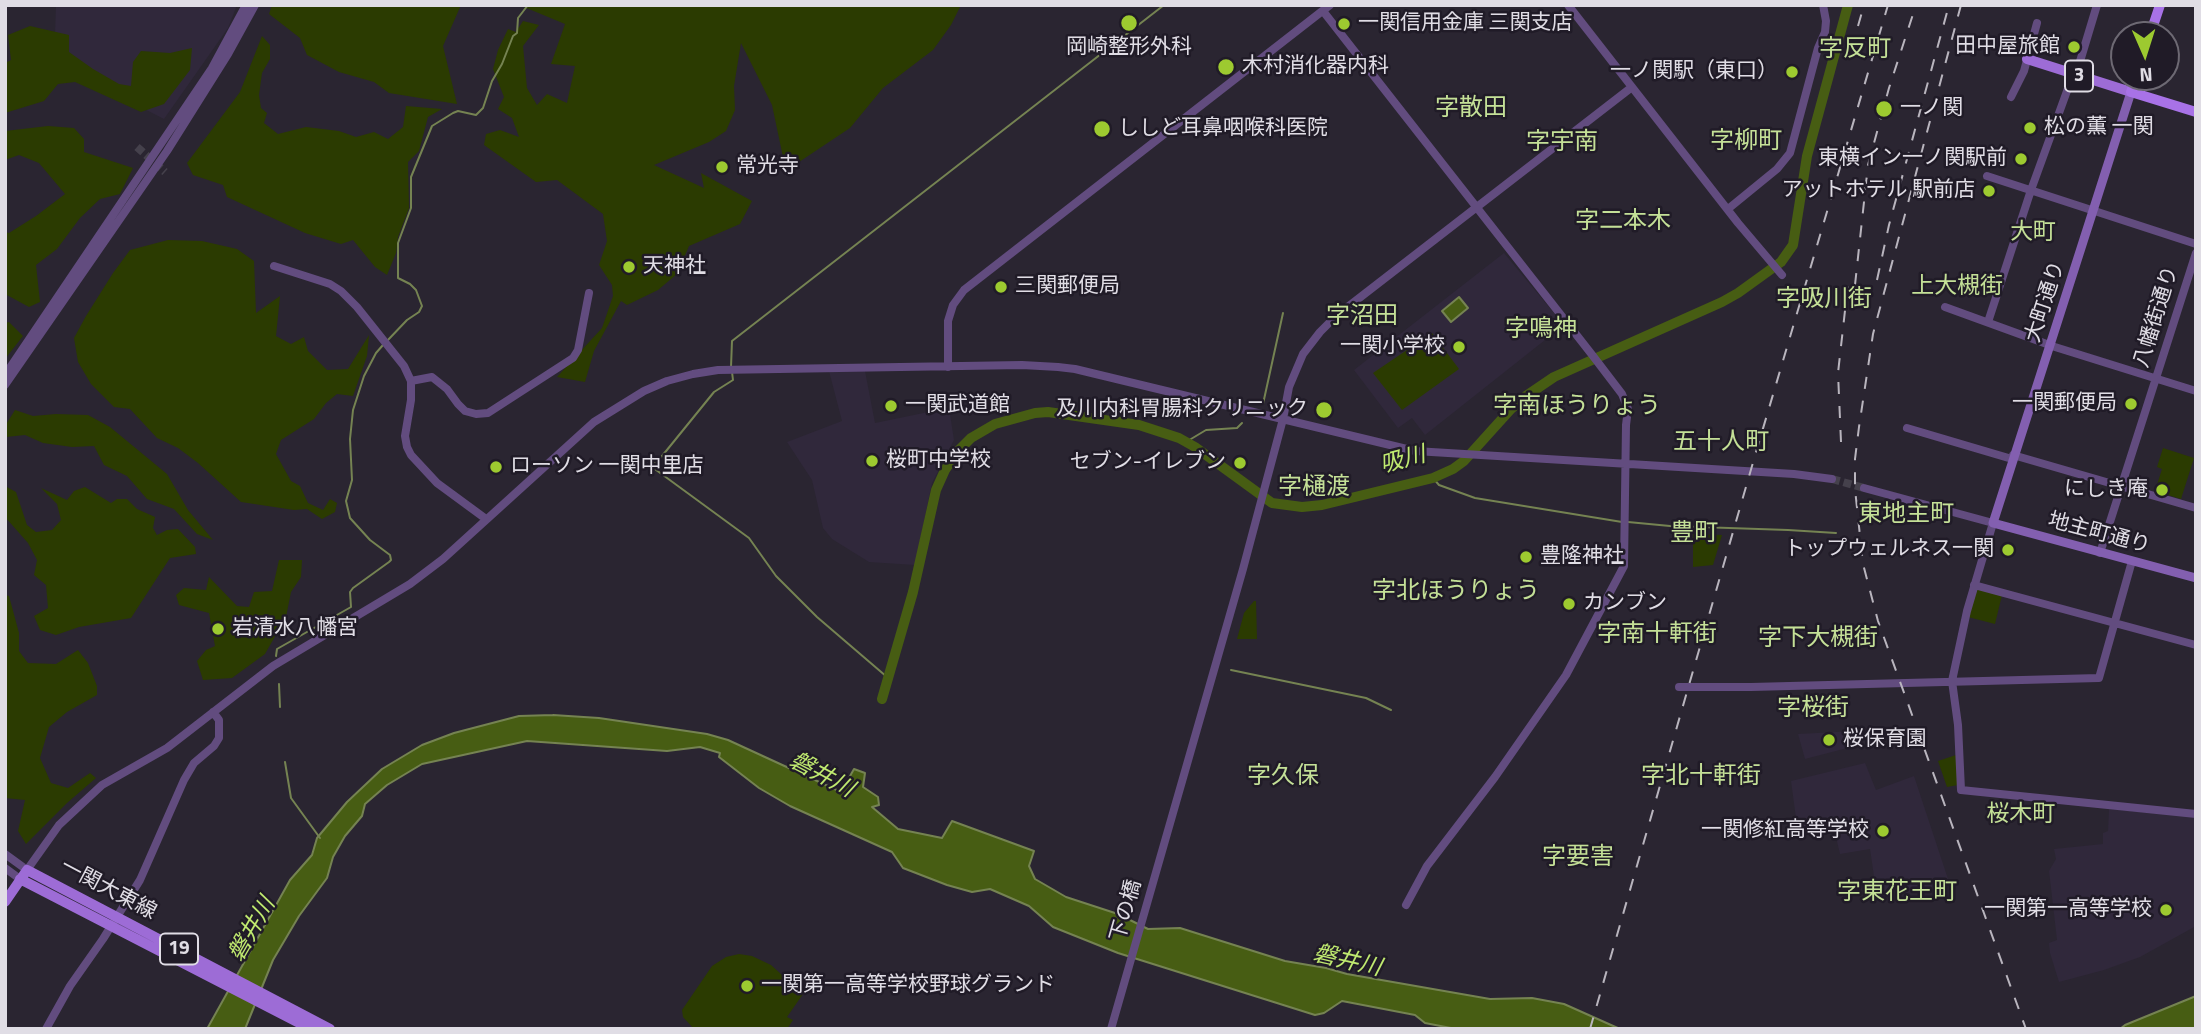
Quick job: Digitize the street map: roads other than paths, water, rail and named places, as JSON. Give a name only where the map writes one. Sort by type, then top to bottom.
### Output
[{"type":"highway","points":[[2131,92],[2196,113]]},
{"type":"main road","name":"3","points":[[2028,54],[2075,75],[2131,92]]},
{"type":"main road","name":"大町通り","points":[[1993,523],[2131,92]]},
{"type":"main road","name":"地主町通り","points":[[1993,523],[2196,578]]},
{"type":"main road","name":"一関大東線","points":[[5,902],[27,870],[330,1029]]},
{"type":"main road","name":"一関大東線","points":[[20,880],[311,1029]]},
{"type":"street","points":[[5,375],[212,68],[246,5]]},
{"type":"street","points":[[5,386],[167,151],[256,5]]},
{"type":"street","points":[[1568,5],[1779,270]]},
{"type":"street","points":[[1728,209],[1777,169],[1790,153],[1814,61],[1825,32],[1823,5]]},
{"type":"street","points":[[1988,323],[2031,190],[2075,75],[2097,5]]},
{"type":"street","points":[[948,367],[948,321],[953,305],[964,290],[1327,8],[1476,208],[1622,394],[1628,409],[1624,566],[1566,675],[1494,778],[1427,866],[1406,905]]},
{"type":"street","points":[[2011,97],[2037,23]]},
{"type":"street","name":"下の橋","points":[[1111,1029],[1259,511],[1296,368],[1320,332],[1336,316],[1632,87]]},
{"type":"street","points":[[1987,176],[2196,244]]},
{"type":"street","name":"八幡街通り","points":[[2101,552],[2196,253]]},
{"type":"street","points":[[274,266],[330,284],[357,307],[404,366],[411,382],[405,436],[411,455],[437,483],[485,519]]},
{"type":"street","points":[[411,382],[432,377],[447,389],[466,411],[488,413],[573,358],[578,350],[589,293]]},
{"type":"street","points":[[1945,307],[2050,345],[2196,391]]},
{"type":"street","points":[[5,854],[27,870],[59,825],[102,785],[167,748],[273,666],[410,584],[443,559],[594,422],[630,399],[667,381],[718,370],[1026,365],[1075,369],[1409,450],[1794,474],[1832,479]]},
{"type":"street","points":[[1907,429],[2196,508]]},
{"type":"street","points":[[1864,488],[1993,523],[1974,586],[1952,681],[1958,725],[1961,790],[2196,814]]},
{"type":"street","points":[[1679,687],[2099,678],[2132,561]]},
{"type":"street","points":[[1974,586],[2196,645]]},
{"type":"street","points":[[46,1029],[70,986],[140,880],[189,772],[219,738],[219,720],[213,712]]},
{"type":"street","points":[[5,868],[20,880]]},
{"type":"waterway","points":[[387,341],[407,320],[419,312],[422,306],[416,290],[398,278],[398,243],[411,208],[411,177],[432,126],[458,111],[476,115],[483,108],[492,81],[513,36],[517,33],[518,18],[528,5]]},
{"type":"waterway","points":[[731,367],[732,341],[1164,5]]},
{"type":"waterway","name":"吸川","points":[[882,699],[913,592],[936,490],[957,452],[971,438],[995,424],[1048,412],[1139,425],[1179,438],[1195,447],[1272,503],[1302,507],[1322,505],[1433,478],[1453,469],[1464,461],[1511,409],[1554,377],[1738,293],[1781,262],[1793,245],[1807,156],[1848,5]]},
{"type":"waterway","points":[[1263,404],[1283,313]]},
{"type":"waterway","points":[[276,656],[277,649],[351,607],[350,592],[353,588],[391,560],[390,555],[370,540],[350,518],[346,501],[352,480],[350,439],[353,410],[364,376],[383,345]]},
{"type":"waterway","points":[[732,372],[733,380],[714,392],[652,467],[749,538],[776,576],[817,617],[887,677]]},
{"type":"waterway","points":[[1186,442],[1206,430],[1237,428],[1242,423]]},
{"type":"waterway","points":[[1433,478],[1439,485],[1475,498],[1622,522]]},
{"type":"waterway","points":[[1628,522],[1836,533]]},
{"type":"waterway","points":[[1231,670],[1366,698],[1391,710]]},
{"type":"waterway","points":[[279,684],[280,707]]},
{"type":"waterway","points":[[285,762],[291,798],[320,838]]},
{"type":"tunnel","points":[[137,147],[165,172]]},
{"type":"tunnel","points":[[1832,479],[1864,488]]},
{"type":"railway","points":[[1858,26],[1864,5]]},
{"type":"railway","points":[[1590,1029],[1888,5]]},
{"type":"railway","points":[[1855,285],[1868,165],[1916,5]]},
{"type":"railway","points":[[1877,280],[1889,225],[1949,5]]},
{"type":"railway","points":[[1961,5],[1873,334],[1855,459],[1855,489],[1863,564],[1878,621],[2026,1029]]},
{"type":"railway","points":[[1841,442],[1838,373],[1849,275]]},
{"type":"place","name":"岡崎整形外科","points":[[1129,23]]},
{"type":"place","name":"一関信用金庫 三関支店","points":[[1344,24]]},
{"type":"place","name":"田中屋旅館","points":[[2074,47]]},
{"type":"place","name":"木村消化器内科","points":[[1226,67]]},
{"type":"place","name":"一ノ関駅（東口）","points":[[1792,72]]},
{"type":"place","name":"一ノ関","points":[[1884,109]]},
{"type":"place","name":"松の薫 一関","points":[[2030,128]]},
{"type":"place","name":"ししど耳鼻咽喉科医院","points":[[1102,129]]},
{"type":"place","name":"東横イン一ノ関駅前","points":[[2021,159]]},
{"type":"place","name":"常光寺","points":[[722,167]]},
{"type":"place","name":"アットホテル 駅前店","points":[[1989,191]]},
{"type":"place","name":"天神社","points":[[629,267]]},
{"type":"place","name":"三関郵便局","points":[[1001,287]]},
{"type":"place","name":"一関小学校","points":[[1459,347]]},
{"type":"place","name":"一関郵便局","points":[[2131,404]]},
{"type":"place","name":"一関武道館","points":[[891,406]]},
{"type":"place","name":"及川内科胃腸科クリニック","points":[[1324,410]]},
{"type":"place","name":"桜町中学校","points":[[872,461]]},
{"type":"place","name":"セブン-イレブン","points":[[1240,463]]},
{"type":"place","name":"ローソン 一関中里店","points":[[496,467]]},
{"type":"place","name":"にしき庵","points":[[2162,490]]},
{"type":"place","name":"トップウェルネス一関","points":[[2008,550]]},
{"type":"place","name":"豊隆神社","points":[[1526,557]]},
{"type":"place","name":"カンブン","points":[[1569,604]]},
{"type":"place","name":"岩清水八幡宮","points":[[218,629]]},
{"type":"place","name":"桜保育園","points":[[1829,740]]},
{"type":"place","name":"一関修紅高等学校","points":[[1883,831]]},
{"type":"place","name":"一関第一高等学校","points":[[2166,910]]},
{"type":"place","name":"一関第一高等学校野球グランド","points":[[747,986]]},
{"type":"district","name":"字反町","points":[[1855,50]]},
{"type":"district","name":"字散田","points":[[1471,109]]},
{"type":"district","name":"字柳町","points":[[1746,142]]},
{"type":"district","name":"字宇南","points":[[1562,143]]},
{"type":"district","name":"字二本木","points":[[1623,222]]},
{"type":"district","name":"大町","points":[[2033,233]]},
{"type":"district","name":"上大槻街","points":[[1957,287]]},
{"type":"district","name":"字吸川街","points":[[1824,300]]},
{"type":"district","name":"字沼田","points":[[1362,317]]},
{"type":"district","name":"字鳴神","points":[[1541,330]]},
{"type":"district","name":"字南ほうりょう","points":[[1577,407]]},
{"type":"district","name":"五十人町","points":[[1721,443]]},
{"type":"district","name":"字樋渡","points":[[1314,488]]},
{"type":"district","name":"東地主町","points":[[1906,515]]},
{"type":"district","name":"豊町","points":[[1694,534]]},
{"type":"district","name":"字北ほうりょう","points":[[1456,592]]},
{"type":"district","name":"字南十軒街","points":[[1657,635]]},
{"type":"district","name":"字下大槻街","points":[[1818,639]]},
{"type":"district","name":"字桜街","points":[[1813,709]]},
{"type":"district","name":"字久保","points":[[1283,777]]},
{"type":"district","name":"字北十軒街","points":[[1701,777]]},
{"type":"district","name":"桜木町","points":[[2021,815]]},
{"type":"district","name":"字要害","points":[[1578,858]]},
{"type":"district","name":"字東花王町","points":[[1897,893]]},
{"type":"water label","name":"磐井川","points":[[821,776]]},
{"type":"water label","name":"磐井川","points":[[253,930]]},
{"type":"water label","name":"磐井川","points":[[1347,962]]}]
